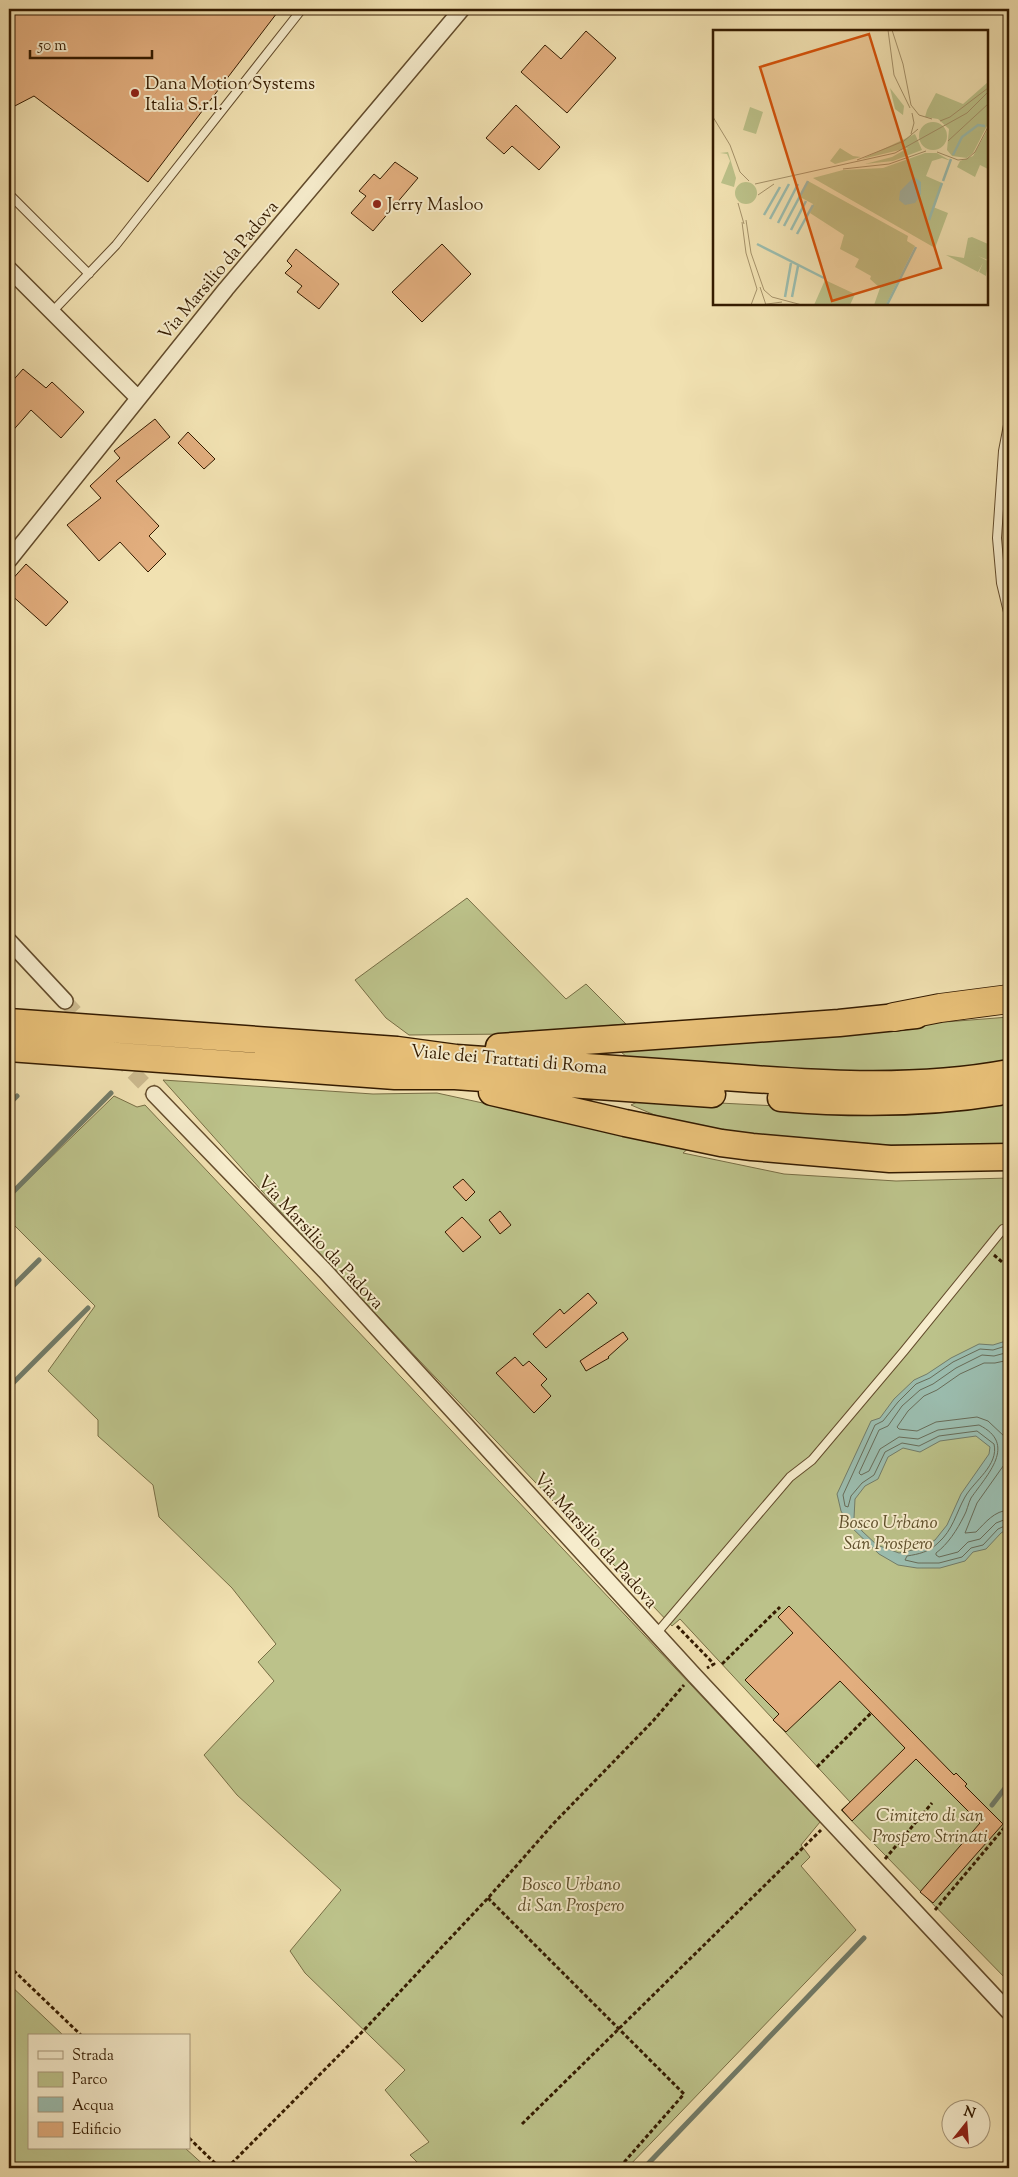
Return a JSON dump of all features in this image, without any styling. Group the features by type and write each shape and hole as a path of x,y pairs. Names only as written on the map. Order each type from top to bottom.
{"highway":[{"path":"894,1017 940,1008 1009,999"},
{"path":"397,1050 506,1047 1009,1009"},
{"name":"Viale dei Trattati di Roma","path":"9,1022 397,1050 456,1058 857,1084 930,1083 1009,1073"},
{"name":"Viale dei Trattati di Roma","path":"9,1048 395,1076 455,1076 840,1102 919,1102 1009,1091"},
{"path":"395,1076 511,1096 721,1143 890,1159 936,1160 1009,1157"}],"street":[{"name":"Via Marsilio da Padova","path":"9,560 226,290 462,9"},
{"path":"9,269 138,398"},
{"path":"9,942 64,1001"},
{"name":"Via Marsilio da Padova","path":"154,1094 325,1271 656,1634 1009,2012"}],"lane":[{"path":"52,312 116,245 302,9"},
{"path":"9,194 89,274"},
{"path":"1009,420 1009,427 1002,450 997,538 1001,583 1009,616"},
{"path":"1002,468 1009,477"},
{"path":"656,1634 790,1477 818,1453 1003,1229"}],"path":[{"path":"987,1249 1009,1268"},
{"path":"722,1664 780,1606"},
{"path":"227,2168 364,2030 488,1898 554,1823 694,1675 714,1664 669,1618"},
{"path":"817,1767 871,1713"},
{"path":"885,1859 932,1803"},
{"path":"522,2124 830,1821"},
{"path":"935,1910 1009,1822"},
{"path":"488,1898 684,2094 619,2168"},
{"path":"9,1966 80,2034"},
{"path":"190,2139 220,2168"}],"green space":[{"path":"467,898 566,999 586,984 626,1024 511,1034 409,1035 386,1018 355,980"},
{"path":"1009,1017 1009,1062 971,1068 847,1075 627,1057 621,1052 625,1047"},
{"path":"163,1080 373,1094 437,1093 689,1148 683,1153 784,1174 896,1181 1009,1178 1009,1982 841,1810 850,1802 680,1619 672,1626 278,1209"},
{"name":"Bosco Urbano di San Prospero","path":"114,1096 137,1107 145,1105 820,1822 801,1845 810,1857 801,1866 856,1930 627,2168 423,2168 410,2155 429,2142 385,2090 405,2070 305,1973 290,1951 341,1890 237,1795 204,1755 274,1681 258,1662 276,1644 232,1588 159,1517 153,1485 98,1436 98,1420 48,1371 95,1306 9,1220 9,1198"},
{"path":"1009,1098 1009,1144 888,1145 728,1132 685,1124 657,1116 631,1105 643,1099 854,1110"},
{"path":"9,1984 62,2034 28,2034 28,2150 187,2150 207,2168 9,2168"}],"water":[{"path":"1009,1340 1009,1528 1001,1533 986,1549 973,1552 965,1561 940,1568 917,1568 898,1565 879,1554 849,1525 841,1511 837,1494 871,1421 880,1418 894,1399 914,1380 951,1358 979,1344 993,1345","holes":["976,1436 990,1447 989,1454 961,1494 947,1525 935,1540 922,1548 899,1553 877,1545 862,1531 854,1518 855,1499 865,1486 878,1479 888,1457 903,1448 920,1452 940,1441"]}],"building":[{"name":"Dana Motion Systems Italia S.r.l.","path":"9,9 280,9 148,182 34,96 9,109"},
{"path":"586,31 616,58 567,113 521,72 545,45 561,59"},
{"path":"516,105 560,147 539,170 512,146 504,154 486,138"},
{"name":"Jerry Masloo","path":"395,162 418,178 373,231 351,213 366,196 359,191 374,174 380,179"},
{"path":"442,244 471,274 422,322 392,292"},
{"path":"296,249 339,284 319,309 297,292 302,286 285,273 292,266 287,261"},
{"path":"23,369 46,388 52,382 84,412 61,438 31,410 9,435 9,385"},
{"path":"155,419 170,437 116,481 159,526 149,536 166,554 148,572 120,542 99,561 67,525 101,498 90,486 120,458 114,451"},
{"path":"188,432 215,459 204,469 178,443"},
{"path":"26,564 68,602 46,626 9,593 9,583"},
{"path":"463,1179 475,1192 466,1201 453,1187"},
{"path":"500,1211 511,1225 500,1234 489,1220"},
{"path":"462,1217 481,1237 463,1252 445,1232"},
{"path":"588,1293 597,1303 546,1348 533,1334 560,1309 564,1314"},
{"path":"623,1332 628,1339 609,1358 586,1371 580,1361"},
{"path":"515,1357 523,1366 529,1361 547,1379 541,1385 551,1396 534,1413 496,1373"},
{"path":"789,1606 954,1775 956,1773 967,1784 965,1786 1003,1824 933,1903 920,1892 980,1823 916,1759 852,1821 842,1810 905,1748 840,1681 786,1732 773,1720 779,1714 745,1680 793,1633 778,1617"}],"waterway":[{"path":"9,1196 111,1093"},
{"path":"9,1104 17,1096"},
{"path":"9,1290 39,1260"},
{"path":"9,1387 88,1308"},
{"path":"992,1805 1009,1783"},
{"path":"644,2168 864,1938"}],"tunnel":[{"path":"65,1001 90,1028"},
{"path":"117,1056 154,1094"}],"place":[{"name":"Dana Motion Systems Italia S.r.l.","path":"135,93"},
{"name":"Jerry Masloo","path":"377,204"}],"park label":[{"name":"Bosco Urbano San Prospero","path":"888,1532"},
{"name":"Cimitero di san Prospero Strinati","path":"930,1825"}]}
